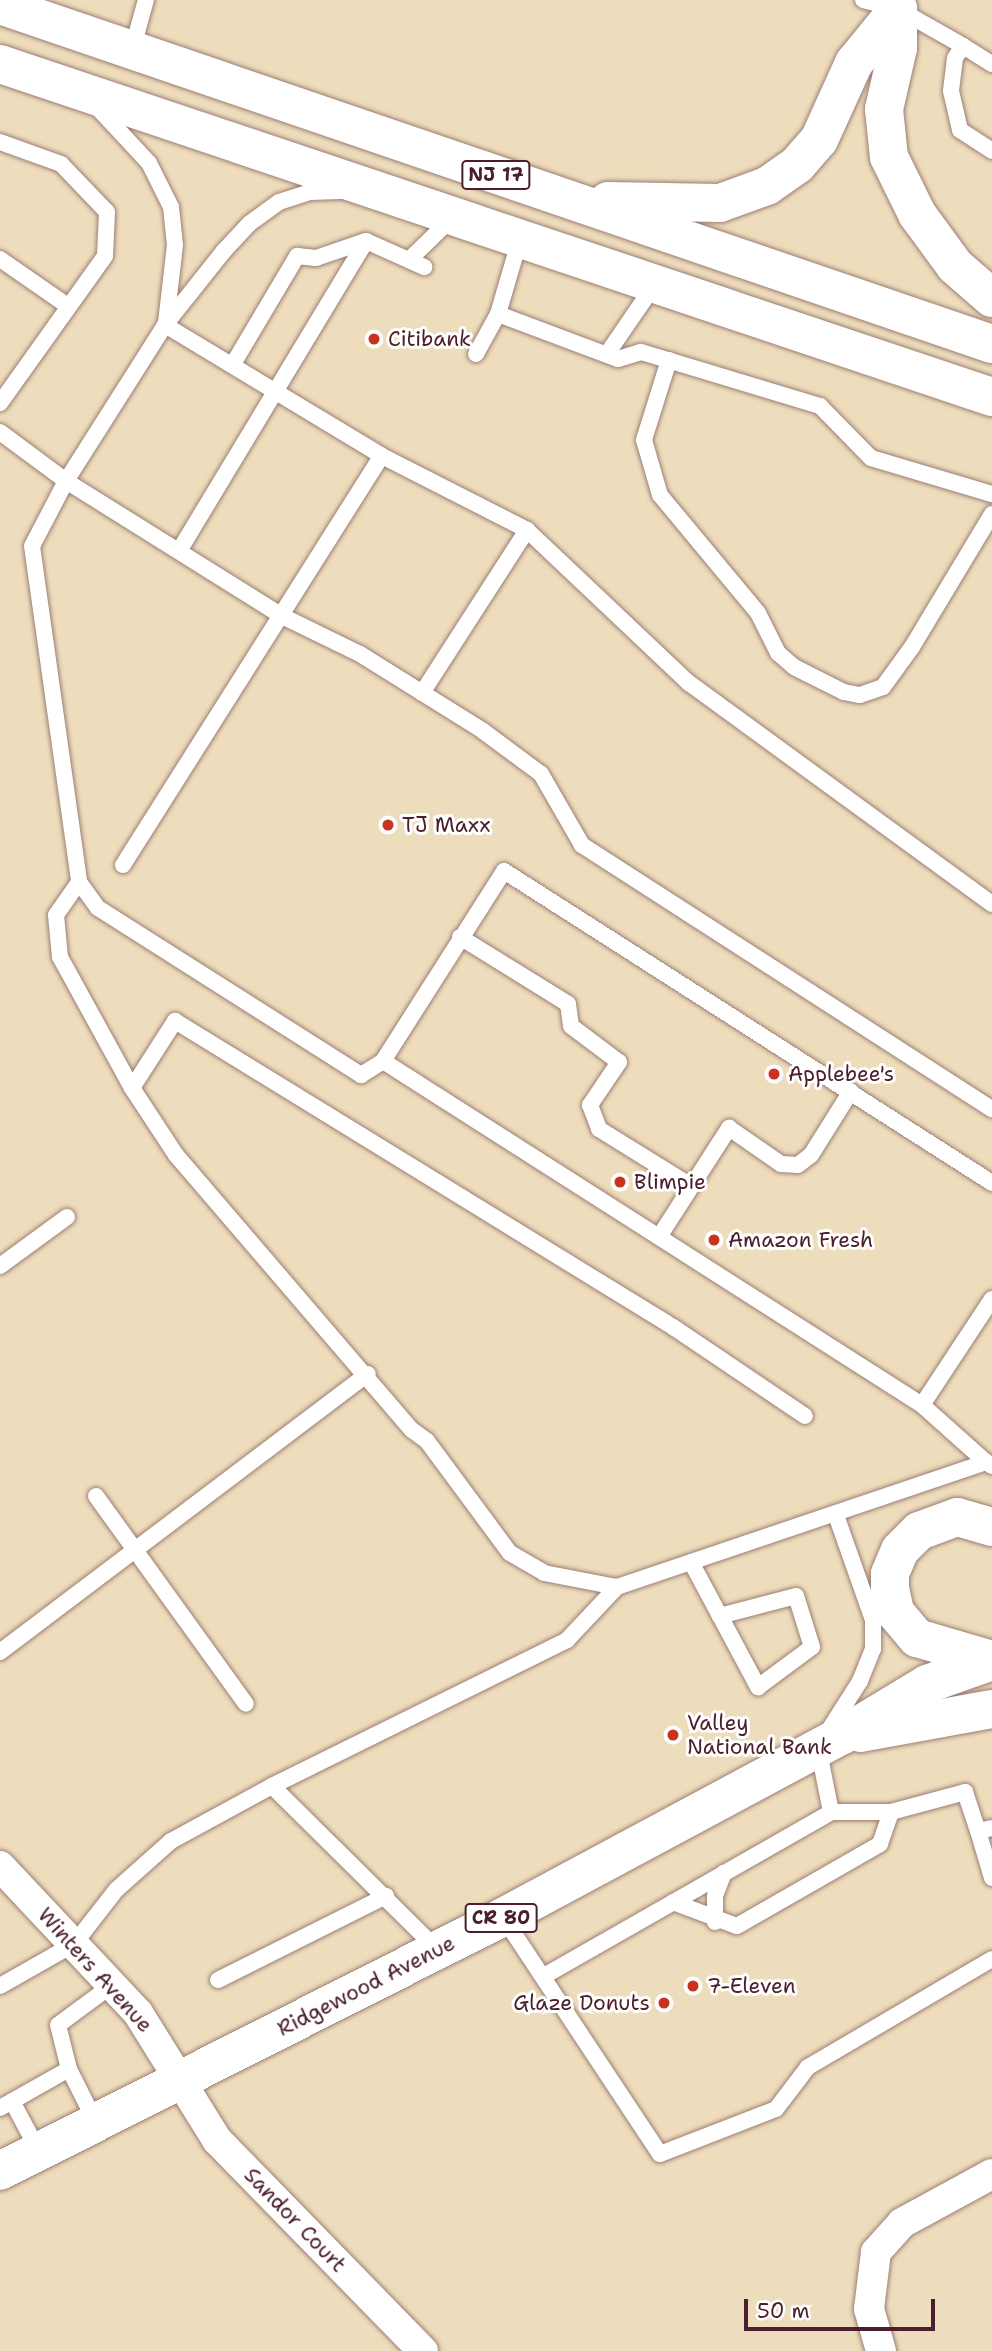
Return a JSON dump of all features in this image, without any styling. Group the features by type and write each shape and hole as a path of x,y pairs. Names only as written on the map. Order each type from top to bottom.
{"main road":[{"path":"570,200 720,203 767,186 797,165 819,140 854,63 887,3"},
{"path":"887,3 898,48 884,109 889,157 917,214 955,266 992,298"},
{"name":"NJ 17","path":"0,5 992,344"},
{"name":"NJ 17","path":"0,64 370,190 456,214 521,236 988,402"},
{"path":"992,1527 957,1517 919,1531 900,1550 890,1574 890,1588 895,1612 916,1637 992,1660"},
{"name":"Ridgewood Avenue","path":"0,2171 503,1917 829,1742 927,1684 992,1660"},
{"name":"Ridgewood Avenue","path":"829,1742 992,1709"}],"street":[{"name":"Winters Avenue","path":"0,1866 112,1985 155,2035 179,2080"},
{"name":"Sandor Court","path":"179,2080 218,2140 423,2351"},
{"path":"881,2351 869,2309 876,2252 902,2223 992,2174"}],"lane":[{"path":"132,50 146,0"},
{"path":"887,3 992,64"},
{"path":"963,46 955,58 951,91 960,130 992,150"},
{"path":"83,92 149,163 170,206 173,281 165,325"},
{"path":"0,142 61,164 107,212 105,256 0,403"},
{"path":"370,190 310,192 279,202 232,243 165,325 66,481 33,546 79,882 99,908 361,1075 383,1061 504,871 992,1183"},
{"path":"409,260 456,214"},
{"path":"476,354 498,314 521,236"},
{"path":"233,364 297,256 316,258 366,240 425,267"},
{"path":"178,551 366,240"},
{"path":"0,259 68,306"},
{"path":"607,354 656,283"},
{"path":"498,314 618,359 641,352 820,406 870,457 992,494"},
{"path":"165,325 382,456 527,530 689,683 992,904"},
{"path":"669,360 644,440 660,495 758,613 778,653 794,667 844,692 860,695 883,687 912,647 992,514"},
{"path":"0,432 66,481 282,616 360,654 422,692 541,774 582,845 992,1110"},
{"path":"123,865 382,456"},
{"path":"422,692 527,530"},
{"path":"79,882 56,915 60,957 132,1088 176,1155 368,1374 412,1430 427,1441 510,1553 544,1573 617,1587"},
{"path":"460,937 568,1004 570,1026 619,1062 590,1105 598,1129 691,1186"},
{"path":"132,1088 175,1021 673,1327 805,1416"},
{"path":"383,1061 922,1405 989,1464"},
{"path":"659,1237 729,1128 781,1164 798,1166 811,1155 851,1091"},
{"path":"0,1266 67,1217"},
{"path":"922,1405 992,1299"},
{"path":"0,1652 368,1374"},
{"path":"0,1986 74,1944 116,1891 171,1841 272,1786 567,1640 617,1587 989,1464"},
{"path":"96,1496 246,1704"},
{"path":"831,1812 829,1742 873,1649 873,1620 836,1515"},
{"path":"691,1562 758,1687 812,1647 796,1596 720,1616"},
{"path":"272,1786 386,1895 439,1950"},
{"path":"544,1976 831,1812 891,1812 965,1792 985,1829 992,1878"},
{"path":"673,1902 715,1922 737,1926 880,1844 891,1812"},
{"path":"715,1922 715,1896 724,1873"},
{"path":"218,1980 386,1895"},
{"path":"503,1917 660,2154 776,2109 808,2067 992,1959"},
{"path":"96,2123 69,2069 58,2025 112,1985"},
{"path":"39,2152 6,2105 69,2069"}],"place":[{"name":"Citibank","path":"374,339"},
{"name":"TJ Maxx","path":"388,825"},
{"name":"Applebee's","path":"774,1074"},
{"name":"Blimpie","path":"620,1182"},
{"name":"Amazon Fresh","path":"714,1240"},
{"name":"Valley National Bank","path":"673,1735"},
{"name":"7-Eleven","path":"693,1986"},
{"name":"Glaze Donuts","path":"664,2003"}]}
